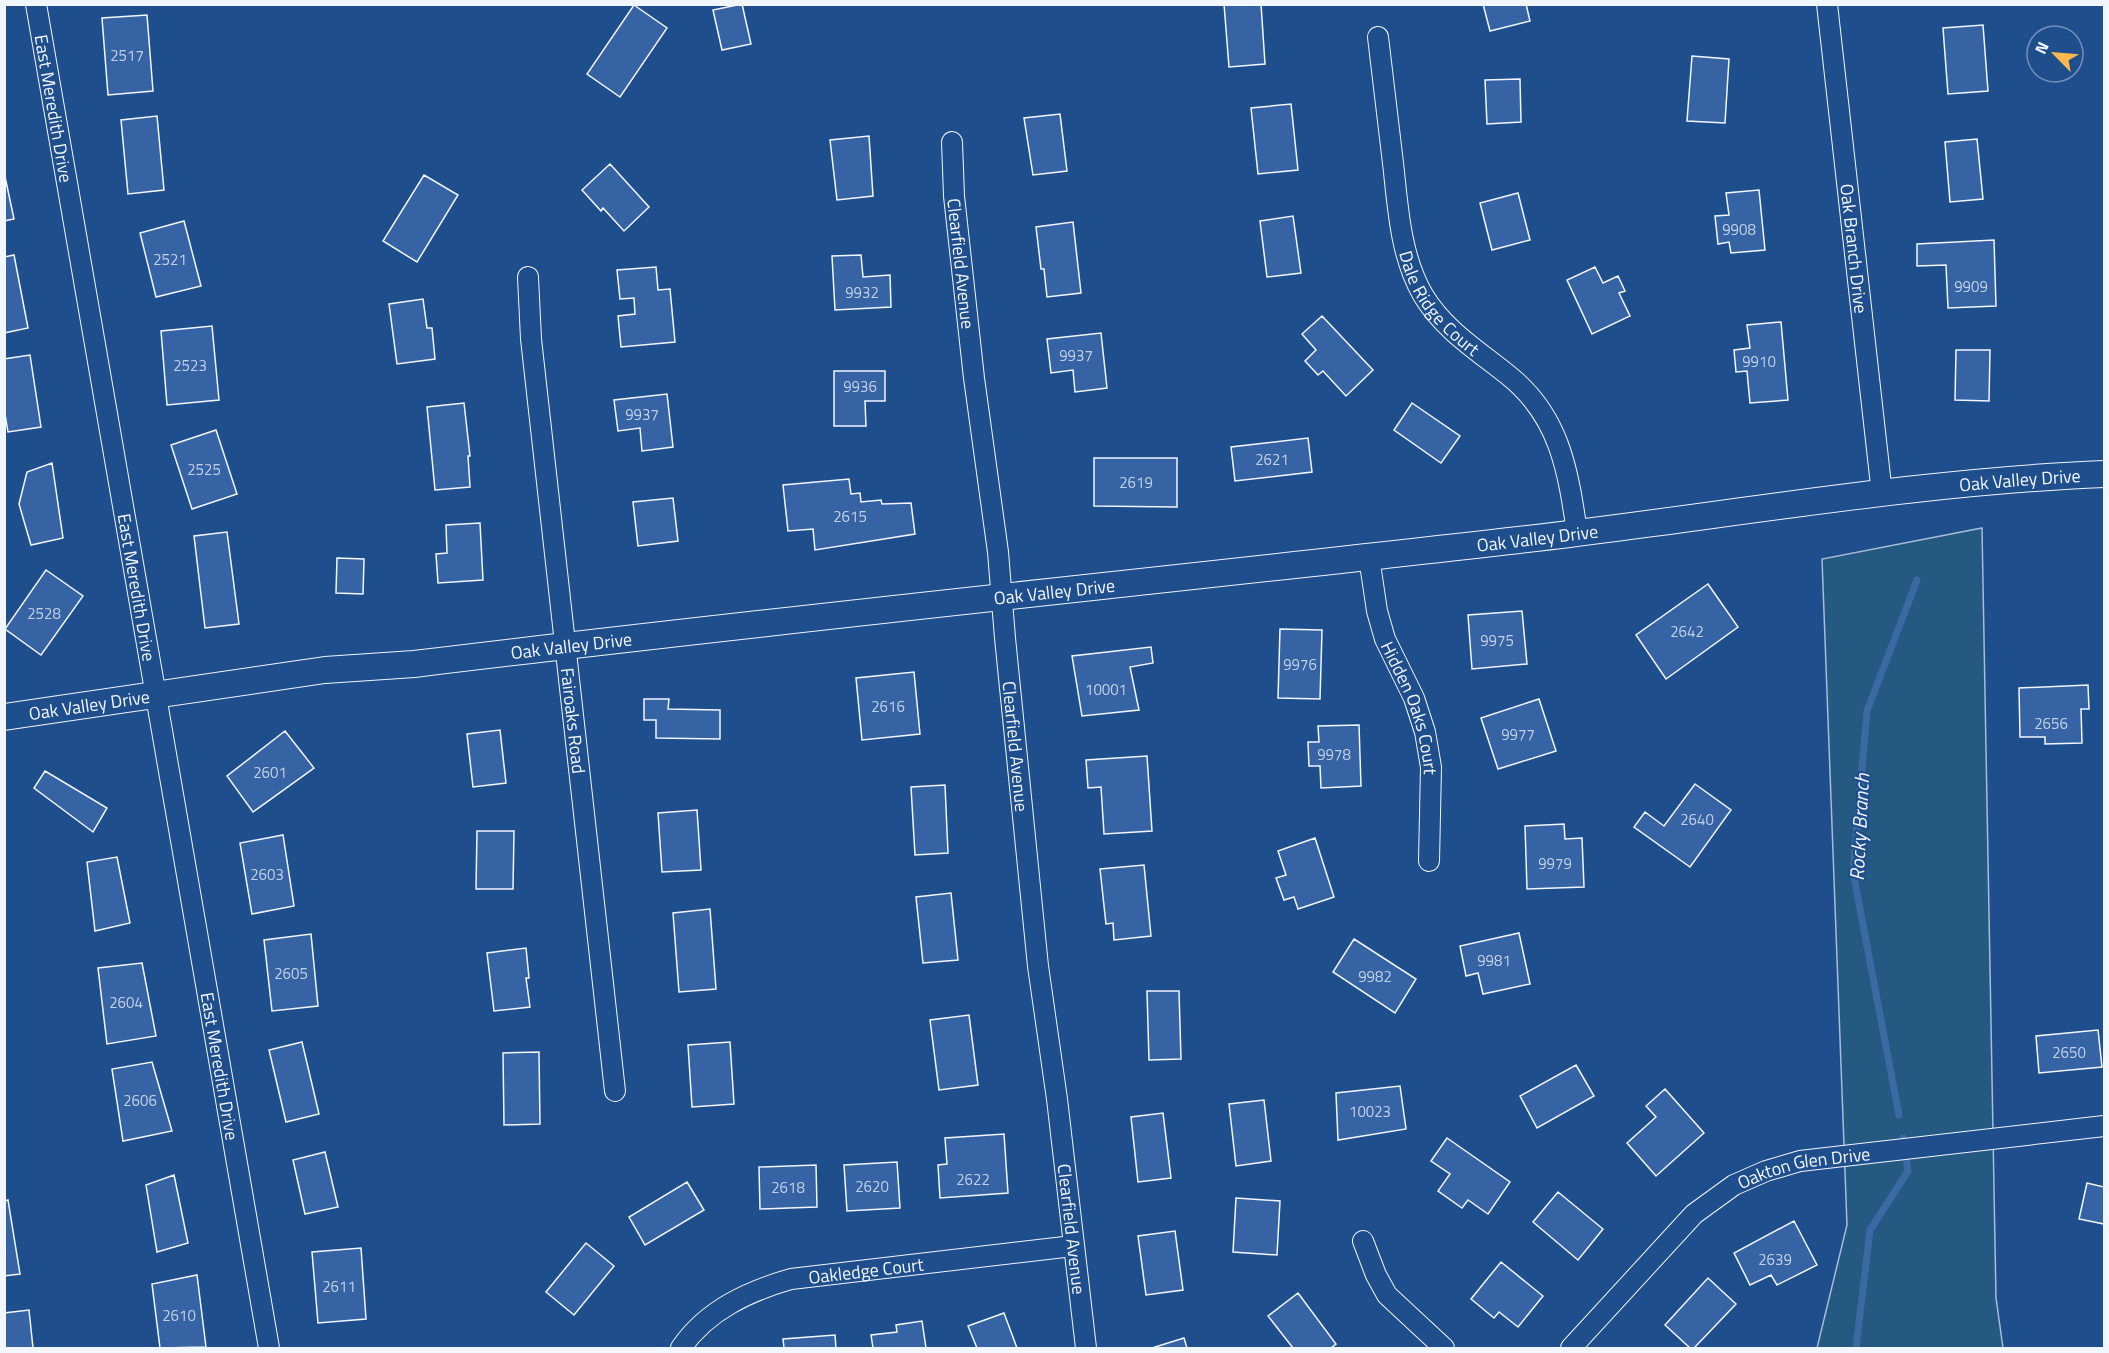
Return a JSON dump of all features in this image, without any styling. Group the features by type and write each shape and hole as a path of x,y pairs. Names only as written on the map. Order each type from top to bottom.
{"street":[{"name":"East Meredith Drive","path":"36,4 268,1348"},
{"name":"Oak Branch Drive","path":"1827,4 1882,494"},
{"name":"Dale Ridge Court","path":"1378,37 1401,232 1410,266 1423,294 1440,319 1460,339 1511,376 1534,401 1552,427 1563,454 1577,532"},
{"name":"Clearfield Avenue","path":"952,142 954,196 974,378 998,552 1038,966 1057,1099 1086,1348"},
{"name":"Fairoaks Road","path":"528,277 531,339 615,1091"},
{"name":"Oak Valley Drive","path":"4,717 325,670 414,664 1001,596 1216,575 2008,480 2104,474"},
{"name":"Hidden Oaks Court","path":"1369,557 1377,612 1385,639 1414,698 1425,732 1431,767 1429,861"},
{"name":"Oakton Glen Drive","path":"1571,1348 1694,1214 1734,1185 1766,1171 1800,1161 2104,1126"},
{"path":"1363,1241 1386,1294 1444,1348"},
{"name":"Oakledge Court","path":"681,1348 706,1321 732,1301 760,1288 791,1279 1073,1246"}],"shaded area":[{"path":"1982,528 1996,1298 2003,1348 1817,1348 1847,1225 1822,559"}],"building":[{"path":"742,4 751,44 722,50 713,10"},
{"path":"1224,4 1261,4 1265,64 1229,67"},
{"path":"1483,4 1526,4 1530,21 1490,31"},
{"path":"634,5 667,28 620,97 587,74"},
{"path":"147,15 153,91 108,95 102,18"},
{"path":"1983,25 1988,91 1948,94 1943,28"},
{"path":"1692,56 1729,59 1725,123 1687,121"},
{"path":"1520,79 1521,122 1487,124 1485,80"},
{"path":"1291,104 1298,170 1258,174 1251,108"},
{"path":"1060,114 1067,171 1033,175 1024,118"},
{"path":"157,116 164,190 128,194 121,120"},
{"path":"869,136 873,196 837,200 830,140"},
{"path":"1977,139 1983,199 1950,202 1945,142"},
{"path":"610,164 649,207 624,231 582,190"},
{"path":"4,172 14,219 4,221"},
{"path":"424,175 458,195 417,262 383,241"},
{"path":"1759,190 1765,250 1731,253 1729,242 1718,244 1715,216 1729,215 1726,193"},
{"path":"1518,193 1530,240 1492,250 1480,203"},
{"path":"1293,216 1301,273 1267,277 1260,221"},
{"path":"184,221 201,286 156,297 140,233"},
{"path":"1073,222 1081,293 1047,297 1036,227"},
{"path":"1994,240 1996,306 1948,308 1946,265 1917,266 1917,244"},
{"path":"14,255 28,328 4,333 4,257"},
{"path":"861,255 863,277 890,275 891,307 835,310 832,256"},
{"path":"656,267 658,290 670,289 675,342 621,347 618,316 635,314 634,298 620,299 617,270"},
{"path":"1595,267 1603,283 1618,276 1625,291 1619,293 1630,316 1592,334 1567,280"},
{"path":"423,299 427,328 432,328 435,359 397,364 389,304"},
{"path":"1322,316 1373,370 1346,396 1323,371 1318,375 1305,361 1316,350 1302,334"},
{"path":"1781,322 1788,400 1750,403 1747,371 1736,372 1734,350 1750,348 1747,325"},
{"path":"212,326 219,400 167,405 161,331"},
{"path":"1101,333 1107,388 1075,392 1073,370 1051,373 1047,339"},
{"path":"1956,350 1990,350 1989,401 1955,400"},
{"path":"30,355 41,427 8,432 4,408 4,359"},
{"path":"834,371 885,371 885,401 865,401 866,426 834,426"},
{"path":"667,394 673,447 642,451 640,428 618,431 614,400"},
{"path":"464,403 470,456 468,456 470,487 435,490 427,407"},
{"path":"1412,403 1460,436 1441,463 1394,430"},
{"path":"216,430 237,494 192,509 171,445"},
{"path":"1308,438 1312,472 1235,481 1231,447"},
{"path":"1094,458 1177,458 1177,507 1094,506"},
{"path":"52,463 63,538 31,545 19,504 27,472"},
{"path":"849,479 851,494 860,493 861,502 881,500 882,504 911,503 915,534 815,550 813,529 788,531 783,485"},
{"path":"673,498 678,541 638,546 633,502"},
{"path":"480,523 483,580 438,583 436,554 447,553 446,525"},
{"path":"227,532 239,624 205,628 194,536"},
{"path":"337,558 364,559 363,594 336,593"},
{"path":"46,570 83,596 41,655 5,629"},
{"path":"1708,584 1738,627 1666,679 1636,635"},
{"path":"1522,611 1527,664 1472,669 1468,615"},
{"path":"1280,629 1322,630 1320,699 1278,698"},
{"path":"1151,647 1153,663 1130,667 1139,710 1082,716 1072,656"},
{"path":"914,672 920,734 862,740 856,678"},
{"path":"2088,685 2089,709 2081,709 2082,743 2045,744 2045,737 2020,737 2019,688"},
{"path":"644,699 669,699 668,709 720,710 720,739 656,738 656,720 644,720"},
{"path":"1539,699 1556,751 1498,769 1481,718"},
{"path":"1359,725 1361,786 1321,788 1320,766 1309,766 1308,742 1319,742 1318,726"},
{"path":"500,730 506,783 473,787 467,734"},
{"path":"285,731 314,768 253,812 227,776"},
{"path":"1147,756 1152,831 1104,834 1101,787 1088,788 1086,760"},
{"path":"45,771 107,808 93,832 34,788"},
{"path":"1695,784 1731,810 1690,867 1634,827 1645,812 1664,826"},
{"path":"945,785 948,853 915,855 911,787"},
{"path":"697,810 701,870 662,872 658,813"},
{"path":"1564,824 1565,839 1582,838 1584,887 1527,889 1525,826"},
{"path":"477,831 514,831 513,889 476,889"},
{"path":"283,835 294,906 252,914 240,843"},
{"path":"1315,838 1334,897 1298,909 1294,897 1284,900 1276,878 1286,875 1278,851"},
{"path":"117,857 130,923 95,931 87,862"},
{"path":"1144,865 1151,936 1114,940 1113,923 1106,924 1100,869"},
{"path":"951,893 958,960 923,963 916,897"},
{"path":"710,909 716,989 679,992 673,913"},
{"path":"1519,933 1530,984 1483,994 1478,973 1466,976 1460,946"},
{"path":"311,934 318,1006 272,1011 264,940"},
{"path":"1354,939 1416,979 1395,1013 1333,972"},
{"path":"526,948 529,978 526,978 530,1007 494,1011 487,953"},
{"path":"142,963 156,1036 107,1044 98,968"},
{"path":"1147,991 1179,991 1181,1059 1149,1060"},
{"path":"969,1015 978,1085 939,1090 930,1020"},
{"path":"2098,1030 2102,1067 2039,1073 2036,1036"},
{"path":"302,1042 319,1114 286,1122 269,1050"},
{"path":"730,1042 734,1104 692,1107 688,1045"},
{"path":"539,1052 540,1124 504,1125 503,1053"},
{"path":"152,1062 172,1131 123,1141 112,1069"},
{"path":"1576,1065 1594,1096 1537,1128 1520,1096"},
{"path":"1400,1086 1406,1129 1338,1140 1336,1093"},
{"path":"1665,1089 1704,1133 1656,1176 1627,1143 1656,1117 1646,1106"},
{"path":"1264,1100 1271,1161 1236,1166 1229,1104"},
{"path":"1163,1113 1171,1178 1138,1182 1131,1117"},
{"path":"1004,1134 1008,1193 940,1198 938,1165 947,1164 945,1138"},
{"path":"1447,1138 1510,1182 1488,1214 1468,1200 1462,1208 1438,1191 1450,1174 1431,1161"},
{"path":"325,1152 338,1207 305,1214 293,1160"},
{"path":"897,1162 900,1208 847,1211 844,1165"},
{"path":"816,1165 817,1207 760,1209 759,1167"},
{"path":"174,1175 188,1243 157,1252 146,1185"},
{"path":"687,1182 704,1210 645,1245 629,1217"},
{"path":"2087,1183 2104,1187 2104,1224 2079,1219"},
{"path":"1558,1192 1603,1229 1578,1260 1533,1222"},
{"path":"1236,1198 1280,1201 1277,1255 1233,1252"},
{"path":"8,1200 20,1274 4,1276 4,1201"},
{"path":"1794,1221 1817,1265 1777,1285 1771,1275 1750,1285 1734,1253"},
{"path":"1175,1231 1183,1290 1146,1295 1138,1236"},
{"path":"586,1243 614,1266 574,1315 546,1292"},
{"path":"361,1248 366,1319 318,1323 312,1252"},
{"path":"1501,1262 1543,1296 1518,1327 1499,1312 1494,1318 1471,1299"},
{"path":"197,1275 206,1347 160,1348 152,1284"},
{"path":"1708,1278 1736,1304 1694,1348 1690,1348 1665,1325"},
{"path":"1298,1293 1336,1344 1331,1348 1293,1348 1268,1316"},
{"path":"29,1310 33,1348 4,1348 4,1313"},
{"path":"1004,1313 1017,1348 977,1348 968,1326"},
{"path":"922,1321 926,1348 873,1348 871,1335 897,1332 896,1325"},
{"path":"835,1335 836,1348 784,1348 783,1339"},
{"path":"1184,1338 1187,1348 1152,1348"}],"waterway":[{"name":"Rocky Branch","path":"1899,1115 1853,872 1867,711 1917,580"},
{"name":"Rocky Branch","path":"1856,1348 1870,1230 1908,1171 1903,1138"}]}
